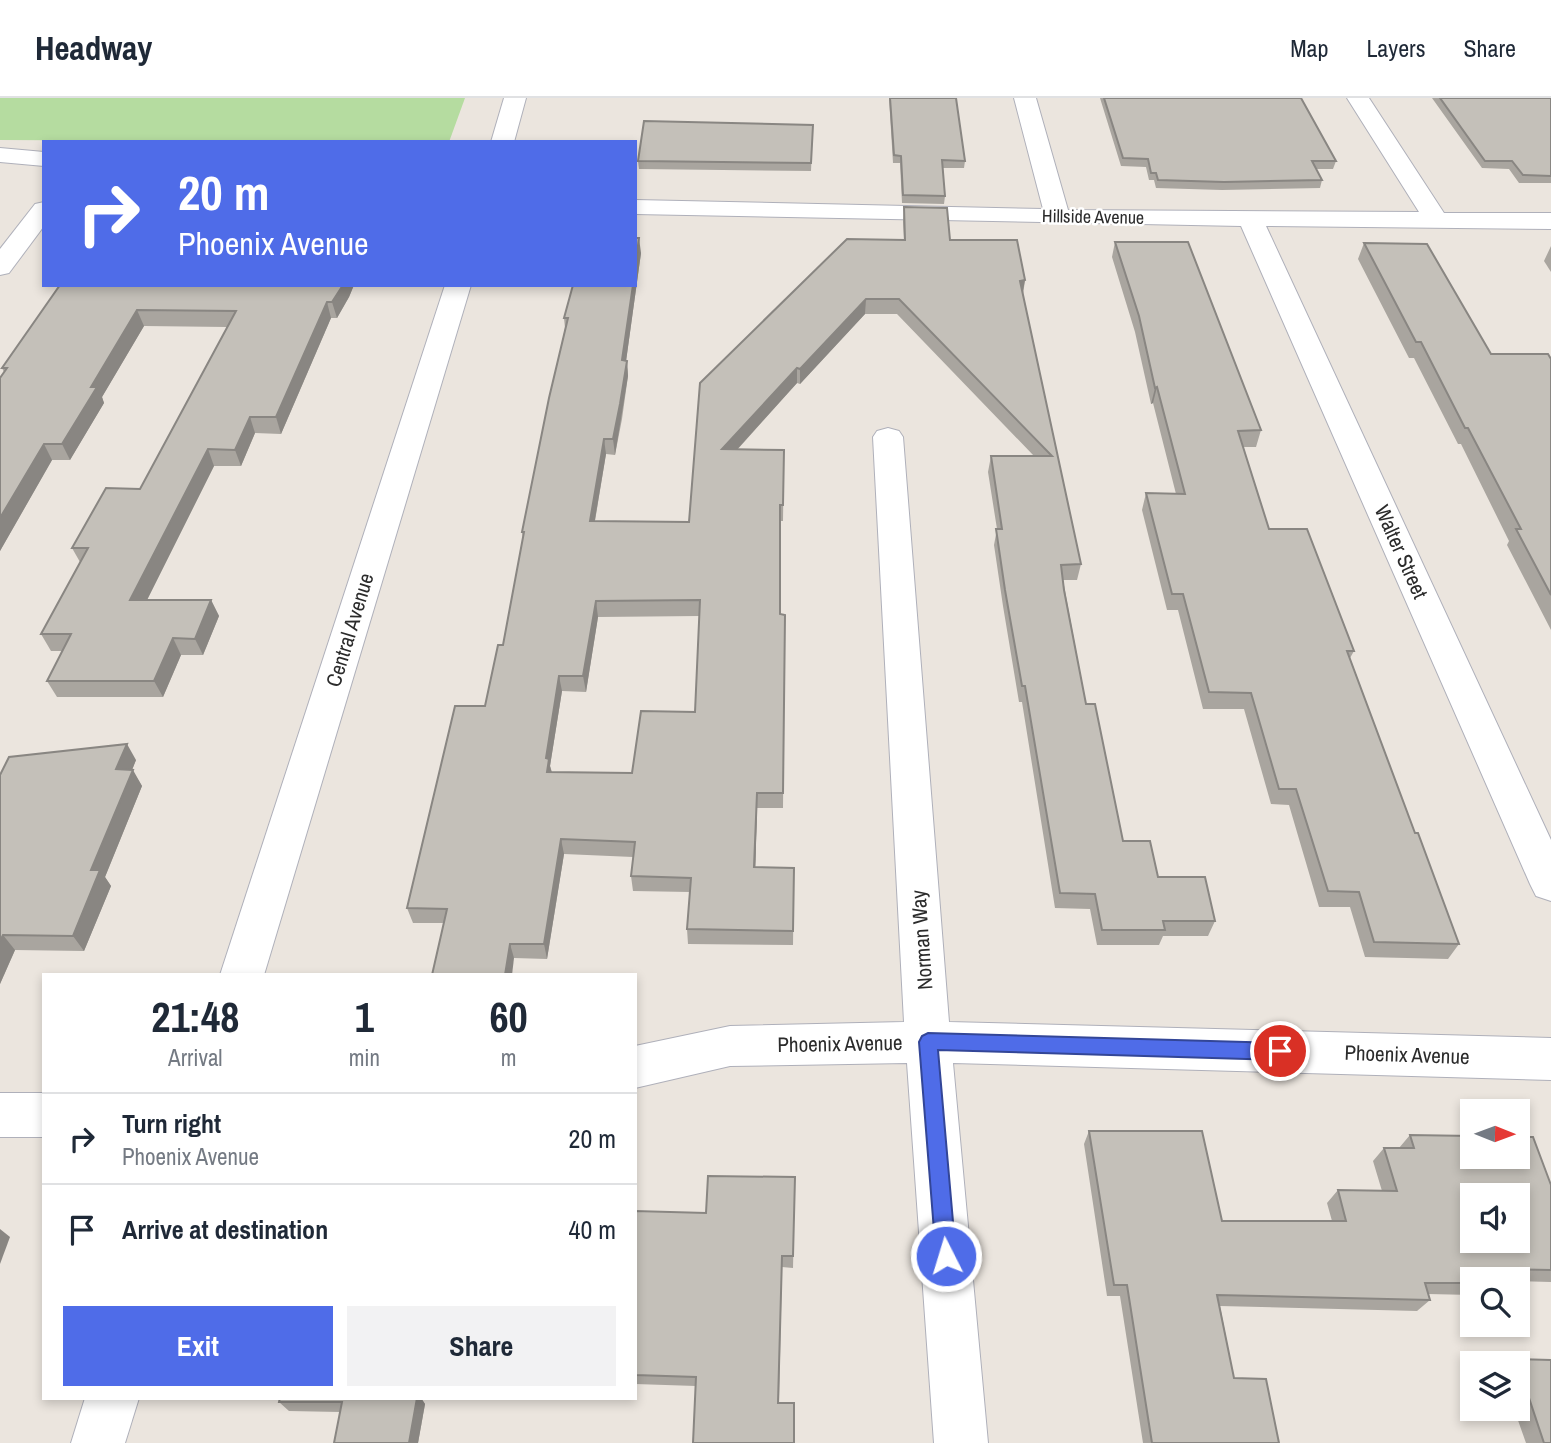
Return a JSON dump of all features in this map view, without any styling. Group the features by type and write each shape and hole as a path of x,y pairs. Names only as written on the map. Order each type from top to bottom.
{"street":[{"path":"503,140 515,98"},
{"path":"1025,98 1058,217"},
{"path":"1358,98 1436,220"},
{"path":"0,155 42,159"},
{"name":"Hillside Avenue","path":"637,207 1058,217 1551,221"},
{"path":"0,267 42,212"},
{"name":"Walter Street","path":"1250,219 1551,884"},
{"name":"Central Avenue","path":"244,973 456,287"},
{"name":"Norman Way","path":"888,438 928,1042 961,1443"},
{"name":"Phoenix Avenue","path":"637,1067 730,1046 928,1042 1551,1059"},
{"path":"0,1115 42,1115"},
{"path":"98,1443 111,1400"}],"green space":[{"path":"0,98 465,98 450,140 0,140"}],"building":[{"path":"890,98 956,98 965,161 942,160 945,196 903,195 901,156 894,155"},
{"path":"1104,98 1301,98 1336,161 1312,161 1322,180 1158,180 1156,173 1151,173 1148,159 1123,158"},
{"path":"1440,98 1551,98 1551,176 1523,175 1512,161 1485,161"},
{"path":"644,121 813,125 811,163 638,161"},
{"path":"904,207 947,208 950,240 1017,240 1025,280 1020,281 1081,564 1061,565 1064,590 1086,704 1095,704 1123,841 1150,841 1158,877 1205,877 1215,921 1163,921 1165,930 1102,930 1095,894 1060,893 1025,686 1022,686 1005,590 996,529 1002,529 991,456 1052,456 899,299 866,299 722,449 784,450 783,505 780,505 780,614 785,615 783,793 757,793 754,867 794,868 793,931 687,929 691,878 631,876 635,842 561,839 544,944 510,944 505,973 432,973 447,909 407,908 455,706 485,706 498,645 503,645 522,532 572,287 633,287 622,360 627,361 620,404 613,439 604,439 590,521 689,522 700,383 847,239 905,240","holes":["700,600 695,712 641,711 632,773 547,772 549,759 546,758 559,676 583,676 596,601"]},
{"path":"1115,242 1188,242 1261,430 1238,431 1269,529 1307,529 1354,651 1347,651 1459,944 1374,942 1359,892 1328,891 1296,789 1279,789 1251,693 1209,692 1183,594 1172,594 1146,493 1185,494 1157,387 1155,388 1139,316"},
{"path":"1364,243 1427,244 1491,354 1548,354 1551,359 1551,595 1516,529 1521,529 1468,428 1465,428 1421,342 1416,342"},
{"path":"59,287 342,287 332,302 327,302 276,417 250,417 235,450 208,449 130,600 211,600 195,639 173,638 154,681 47,681 71,634 41,634 88,548 72,548 106,488 140,489 236,311 137,310 91,387 97,387 62,444 44,444 0,518 0,378 7,368 2,368"},
{"path":"127,744 116,769 133,770 91,870 100,870 73,936 3,935 0,941 0,775 9,757"},
{"path":"1089,1131 1202,1131 1222,1221 1346,1221 1338,1190 1397,1191 1384,1148 1414,1148 1410,1135 1460,1136 1460,1169 1530,1169 1530,1137 1533,1137 1551,1185 1551,1270 1530,1270 1530,1267 1460,1267 1460,1283 1425,1283 1430,1300 1217,1295 1234,1378 1266,1379 1279,1443 1152,1443 1127,1285 1114,1285"},
{"path":"708,1176 795,1177 793,1256 782,1256 778,1403 794,1403 794,1443 693,1443 696,1377 637,1375 637,1211 706,1213"},
{"path":"1530,1359 1551,1360 1551,1443 1544,1443 1530,1401"},
{"path":"417,1400 409,1443 334,1443 342,1402 279,1402"}],"route":[{"path":"946,1256 928,1042 1280,1051"}]}
